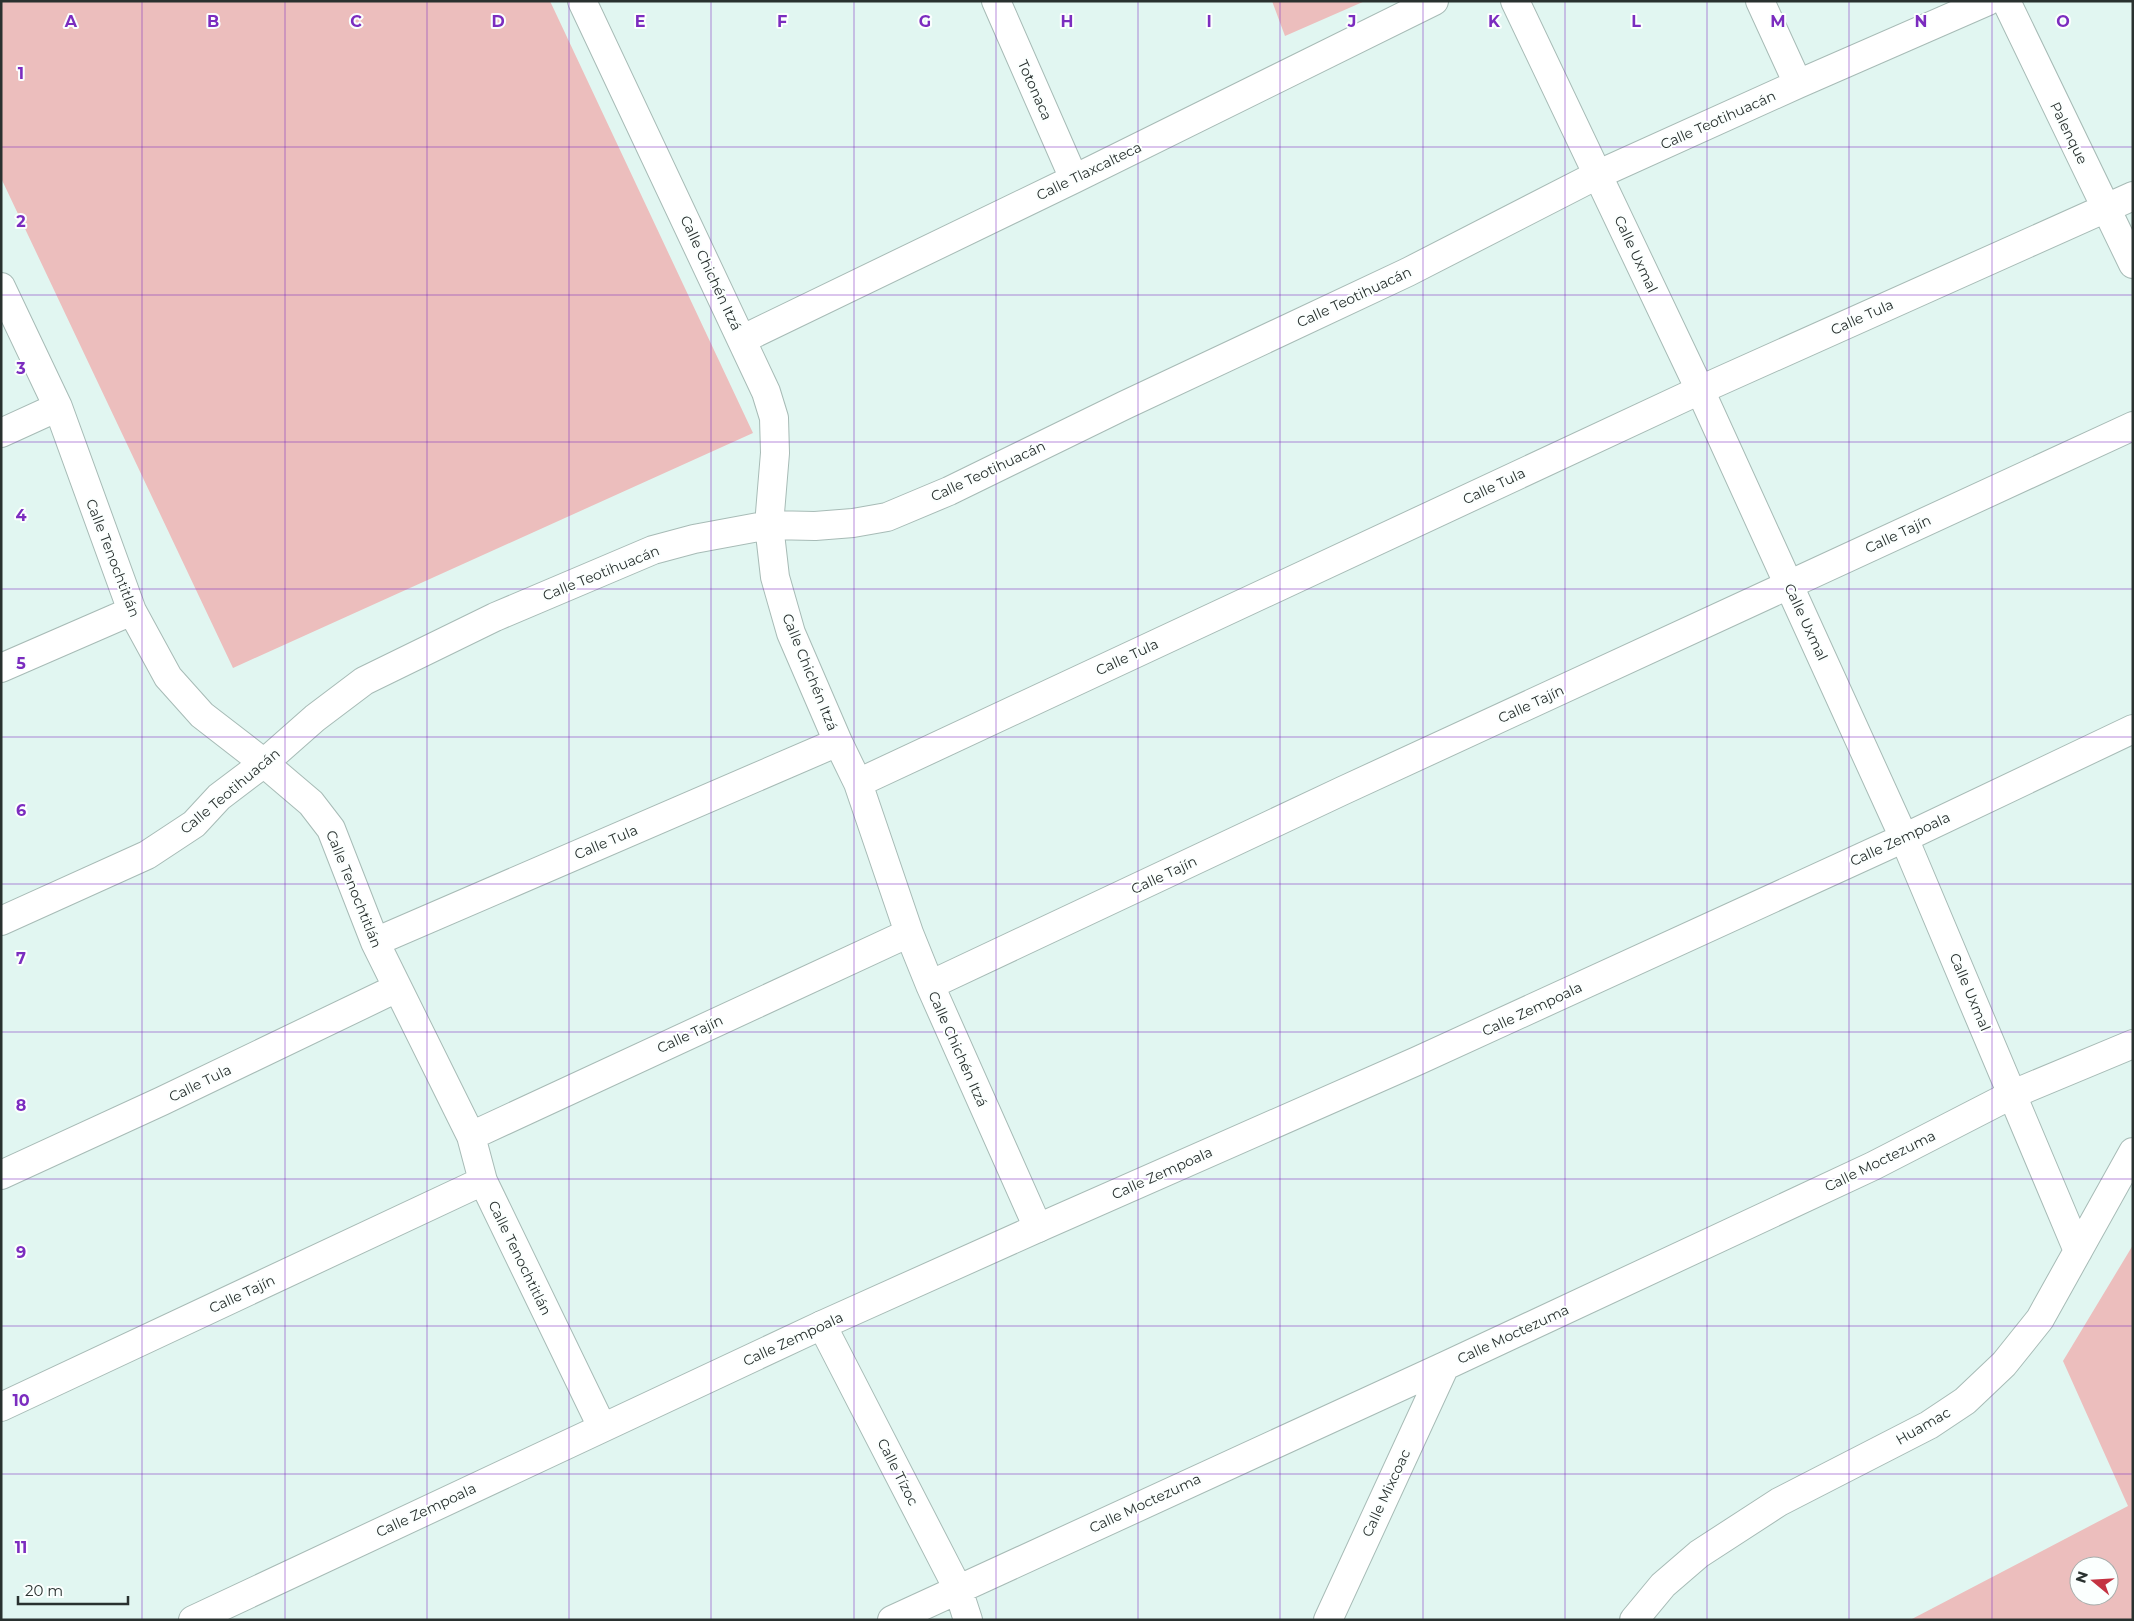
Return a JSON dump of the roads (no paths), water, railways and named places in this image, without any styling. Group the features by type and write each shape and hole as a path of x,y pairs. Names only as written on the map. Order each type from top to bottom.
{"street":[{"name":"Calle Chichén Itzá","path":"582,1 766,392 774,418 775,453 769,525 775,577 791,633 838,742 858,783 909,933 930,985 1038,1228"},
{"name":"Totonaca","path":"996,1 1074,179"},
{"name":"Calle Tlaxcalteca","path":"743,340 1434,1"},
{"name":"Calle Uxmal","path":"1515,1 1700,390 1904,838 2078,1251"},
{"path":"1760,1 1798,84"},
{"name":"Calle Teotihuacán","path":"1,921 147,855 194,824 219,797 264,763 314,718 364,681 495,617 653,550 694,539 769,525 816,526 853,523 887,517 949,491 1408,272 1598,174 1988,1"},
{"name":"Palenque","path":"2006,1 2133,264"},
{"name":"Calle Tula","path":"858,783 1700,390 2133,196"},
{"name":"Calle Tenochtitlán","path":"1,287 58,407 132,611 168,677 202,715 264,763 311,803 331,829 375,942 471,1136 483,1181 602,1427"},
{"path":"1,432 58,407"},
{"name":"Calle Tajín","path":"930,985 2133,426"},
{"path":"1,668 132,611"},
{"name":"Calle Zempoala","path":"193,1620 822,1325 1417,1061 1904,838 2133,729"},
{"name":"Calle Tula","path":"375,942 838,742"},
{"name":"Calle Tajín","path":"471,1136 909,933"},
{"name":"Calle Tula","path":"1,1175 162,1101 397,988"},
{"name":"Calle Moctezuma","path":"892,1620 1864,1170 2013,1094 2133,1044"},
{"name":"Huamac","path":"1634,1620 1662,1585 1699,1554 1779,1502 1929,1425 1965,1401 2004,1364 2040,1319 2133,1152"},
{"name":"Calle Tajín","path":"1,1406 483,1181"},
{"name":"Calle Tízoc","path":"822,1325 958,1589 968,1620"},
{"name":"Calle Mixcoac","path":"1328,1620 1444,1366"}]}
